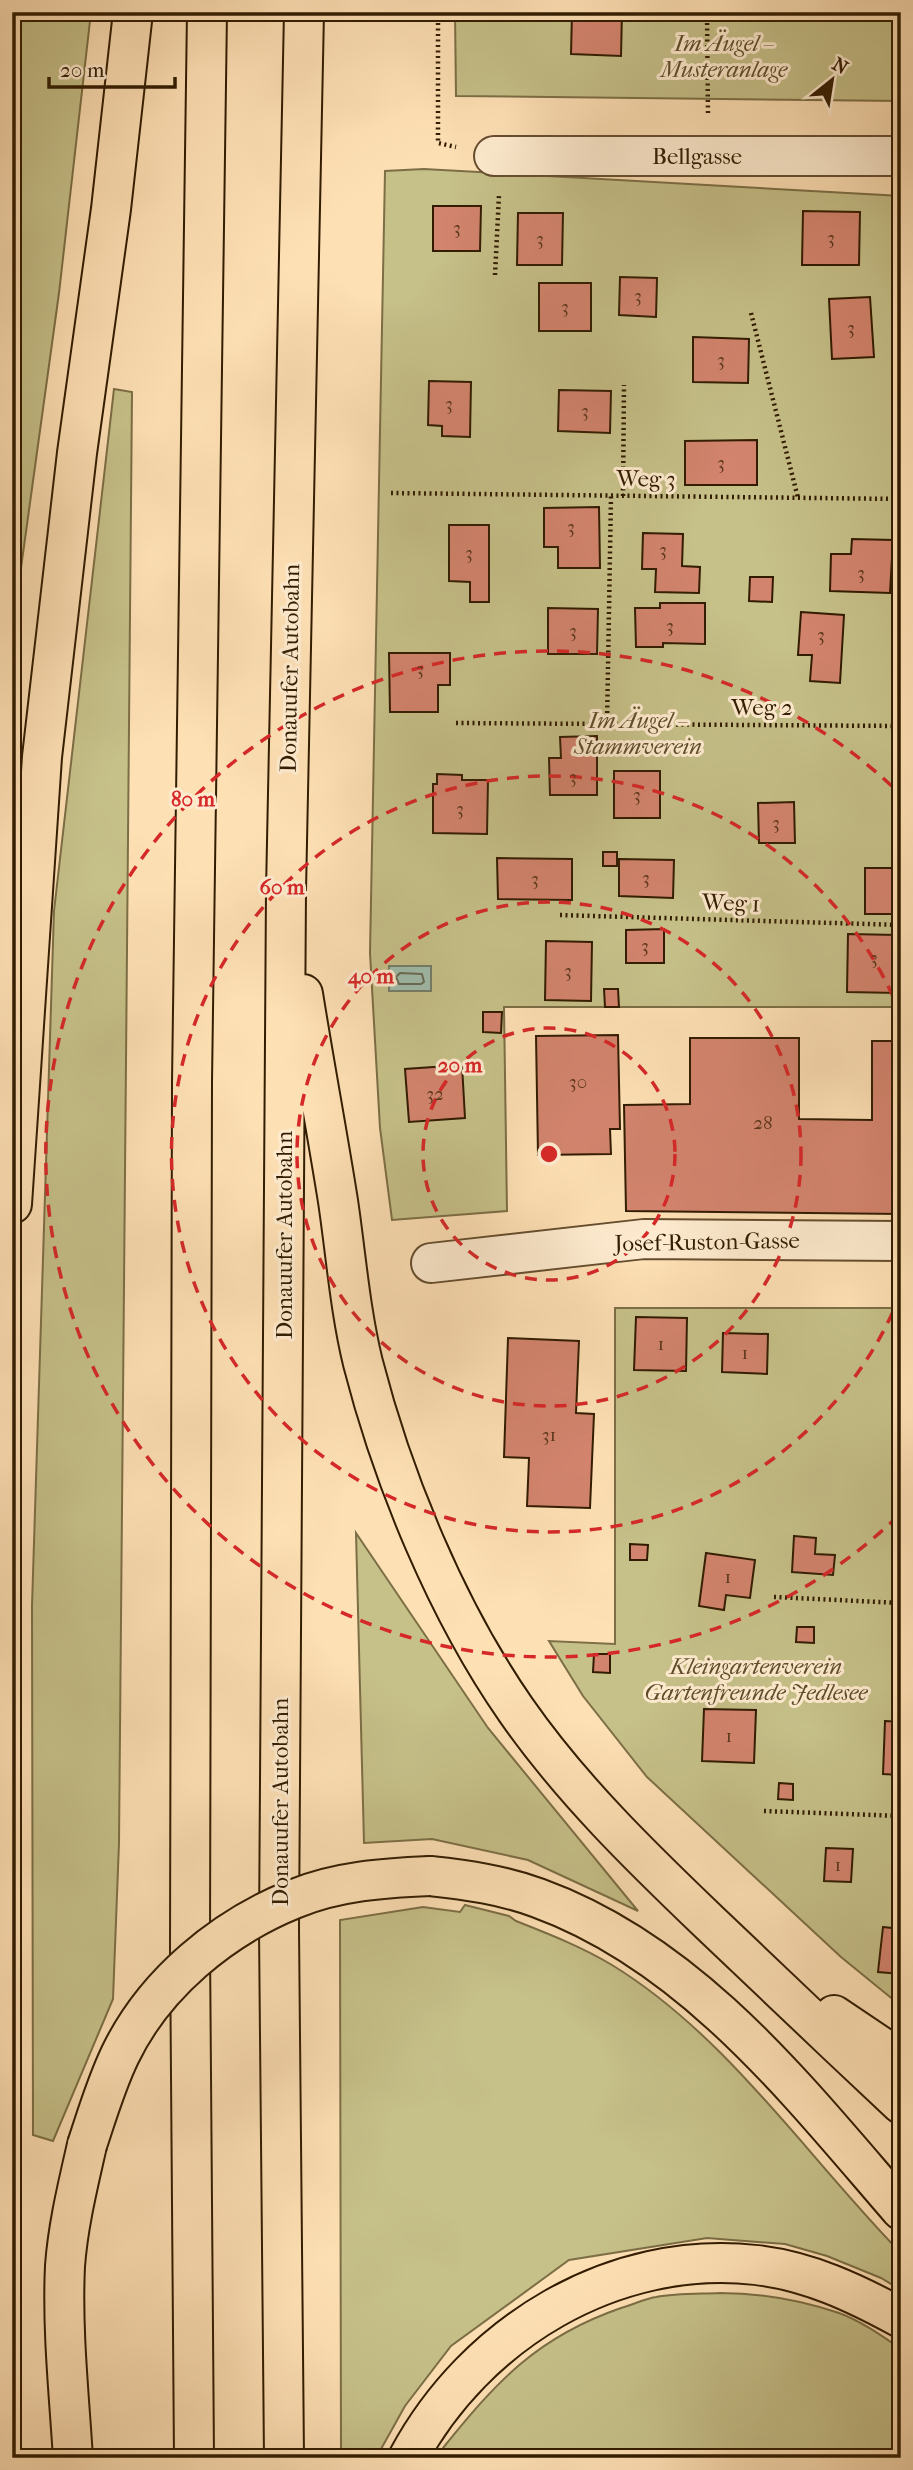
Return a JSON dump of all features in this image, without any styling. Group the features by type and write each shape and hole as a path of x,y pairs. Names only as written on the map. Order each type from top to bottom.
{"highway":[{"path":"12,1204 42,757 77,453 111,209 133,12"},
{"path":"194,2458 190,1948 192,1082 207,12"},
{"name":"Donauufer Autobahn","path":"284,2458 279,1917 286,891 304,12"},
{"path":"286,891 338,1201 350,1297 363,1361 383,1432 410,1504 445,1584 502,1688 563,1772 649,1864 901,2104"},
{"path":"73,2458 65,2335 65,2266 72,2207 101,2101 121,2054 143,2016 175,1978 210,1946 256,1917 295,1898 336,1886 381,1878 429,1876 485,1883 538,1898 590,1920 640,1950 686,1984 751,2043 901,2210"},
{"path":"745,1956 901,2060"},
{"path":"408,2458 444,2401 478,2364 512,2334 559,2304 602,2284 650,2270 702,2262 757,2265 821,2280 856,2293 901,2318"}],"street":[{"name":"Bellgasse","path":"497,156 901,156"},
{"name":"Josef-Ruston-Gasse","path":"431,1263 644,1239 901,1241"}],"path":[{"path":"438,12 438,143 497,156 495,275"},
{"path":"708,12 709,155"},
{"path":"751,313 798,498"},
{"path":"623,496 624,385"},
{"name":"Weg 3","path":"391,493 901,499"},
{"path":"607,724 611,496"},
{"name":"Weg 2","path":"456,723 901,726"},
{"name":"Weg 1","path":"560,915 901,925"},
{"path":"774,1597 901,1603"},
{"path":"764,1811 901,1816"}],"green space":[{"path":"12,12 91,12 59,293 12,633"},
{"name":"Im Äugel – Musteranlage","path":"455,12 901,12 901,101 456,96"},
{"name":"Im Äugel – Stammverein","path":"424,169 901,196 901,1007 504,1007 507,1211 392,1220 380,1128 370,953 385,171"},
{"path":"114,389 132,392 119,1843 113,1999 53,2141 33,2135 32,1606 54,911"},
{"name":"Kleingartenverein Gartenfreunde Jedlesee","path":"615,1308 901,1308 901,2006 841,1957 647,1777 583,1696 549,1641 615,1644"},
{"path":"356,1533 488,1728 638,1911 528,1860 432,1839 364,1843"},
{"path":"465,1905 509,1916 601,1958 654,1994 693,2027 765,2100 901,2253 901,2290 881,2278 827,2256 785,2244 707,2238 569,2260 451,2346 405,2406 376,2458 341,2458 340,1920 423,1907 460,1912"},
{"path":"720,2293 766,2296 825,2308 855,2320 901,2349 901,2458 437,2458 501,2382 542,2347 565,2333 591,2320 652,2298"}],"water":[{"path":"389,966 431,966 431,991 389,991"}],"building":[{"path":"572,12 622,12 621,56 571,54"},
{"path":"814,12 871,12 871,21 814,20"},
{"path":"433,206 481,206 480,251 433,251"},
{"path":"803,211 860,212 859,265 802,265"},
{"path":"518,213 563,213 562,265 517,265"},
{"path":"620,277 657,278 656,317 619,315"},
{"path":"539,283 591,283 591,331 539,331"},
{"path":"870,297 874,357 832,359 829,299"},
{"path":"693,337 749,339 748,383 693,382"},
{"path":"429,381 471,382 470,437 442,436 442,426 428,425"},
{"path":"559,390 611,391 610,433 558,431"},
{"path":"757,440 757,485 685,485 685,441"},
{"path":"599,507 600,568 558,568 558,547 544,547 544,508"},
{"path":"449,525 489,525 489,602 470,602 470,582 449,581"},
{"path":"643,533 683,534 682,566 700,567 699,593 655,592 656,569 642,569"},
{"path":"852,539 893,540 890,593 830,591 831,554 851,554"},
{"path":"750,577 773,577 772,602 749,601"},
{"path":"660,603 705,603 705,644 663,643 663,647 636,647 635,608 660,608"},
{"path":"548,608 598,609 597,654 548,654"},
{"path":"801,612 844,615 840,683 810,681 812,655 798,655"},
{"path":"389,653 450,653 450,685 438,685 438,712 390,712"},
{"path":"597,736 597,795 550,795 549,758 561,758 560,737"},
{"path":"614,771 660,771 660,818 614,818"},
{"path":"437,774 462,775 462,780 488,780 487,834 433,833 433,784 437,784"},
{"path":"794,802 795,843 759,843 758,803"},
{"path":"603,852 617,852 617,866 603,866"},
{"path":"497,858 572,859 572,900 498,899"},
{"path":"619,859 674,860 673,898 619,896"},
{"path":"865,868 901,868 901,914 865,914"},
{"path":"664,929 664,963 626,963 626,930"},
{"path":"848,934 898,935 898,943 901,943 901,974 898,974 897,993 847,992"},
{"path":"546,941 592,942 591,1001 545,1000"},
{"path":"604,989 618,989 619,1007 605,1007"},
{"path":"483,1012 502,1012 501,1033 483,1032"},
{"path":"618,1035 620,1129 610,1129 611,1154 538,1155 536,1036"},
{"path":"690,1038 799,1038 799,1119 872,1120 872,1041 901,1041 901,1214 626,1211 624,1105 690,1104"},
{"path":"462,1065 465,1118 409,1122 405,1069"},
{"path":"636,1317 687,1318 686,1371 634,1370"},
{"path":"723,1333 768,1334 767,1374 722,1372"},
{"path":"508,1338 579,1341 576,1413 594,1414 590,1508 527,1506 529,1458 504,1457"},
{"path":"794,1536 816,1538 815,1554 835,1555 833,1575 792,1572"},
{"path":"630,1544 648,1545 647,1560 630,1560"},
{"path":"706,1553 755,1560 750,1598 726,1595 724,1610 699,1606"},
{"path":"797,1627 814,1627 814,1643 796,1642"},
{"path":"594,1654 610,1654 610,1673 593,1672"},
{"path":"704,1709 756,1710 754,1763 702,1761"},
{"path":"885,1721 901,1722 901,1775 883,1774"},
{"path":"779,1783 793,1784 793,1800 778,1799"},
{"path":"826,1848 853,1849 851,1882 824,1881"},
{"path":"883,1927 901,1929 901,1974 878,1972"}]}
